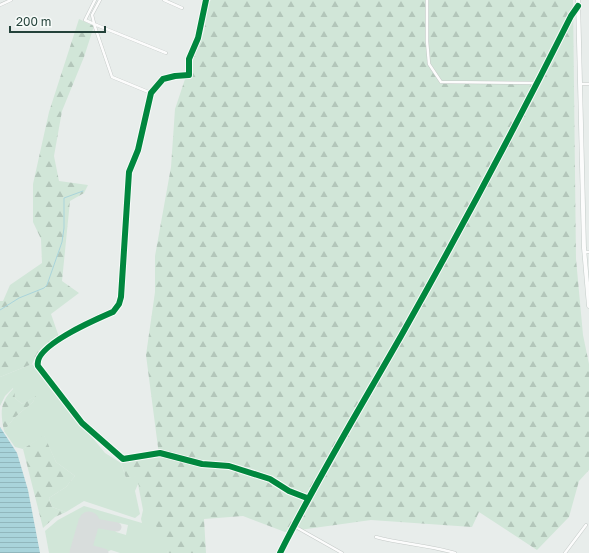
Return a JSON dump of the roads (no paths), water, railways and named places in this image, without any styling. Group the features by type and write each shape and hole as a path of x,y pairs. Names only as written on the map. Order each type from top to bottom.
{"main road":[{"path":"578,0 589,306"}],"street":[{"path":"0,5 11,0"},
{"path":"95,0 86,20 166,54"},
{"path":"100,0 92,15 112,77 151,93"},
{"path":"164,0 182,8"},
{"path":"206,0 198,38 189,59 189,75 163,79 151,93 138,150 129,172 121,297 119,304 113,312 61,338 39,355 37,362 38,366 82,423 123,459 160,453 202,464 229,466 270,479 289,491 307,498"},
{"path":"427,0 427,41 430,64 441,82 538,83"},
{"path":"280,553 307,498 401,335 538,83 571,16 578,6"},
{"path":"580,84 589,84"},
{"path":"565,553 586,525"},
{"path":"294,526 342,553"},
{"path":"376,537 397,543 437,548 455,553"}],"water":[{"path":"0,427 17,453 28,490 40,553 0,553"}],"waterway":[{"path":"0,310 19,298 44,288 47,285 62,242 64,228 64,198 83,191"}]}
